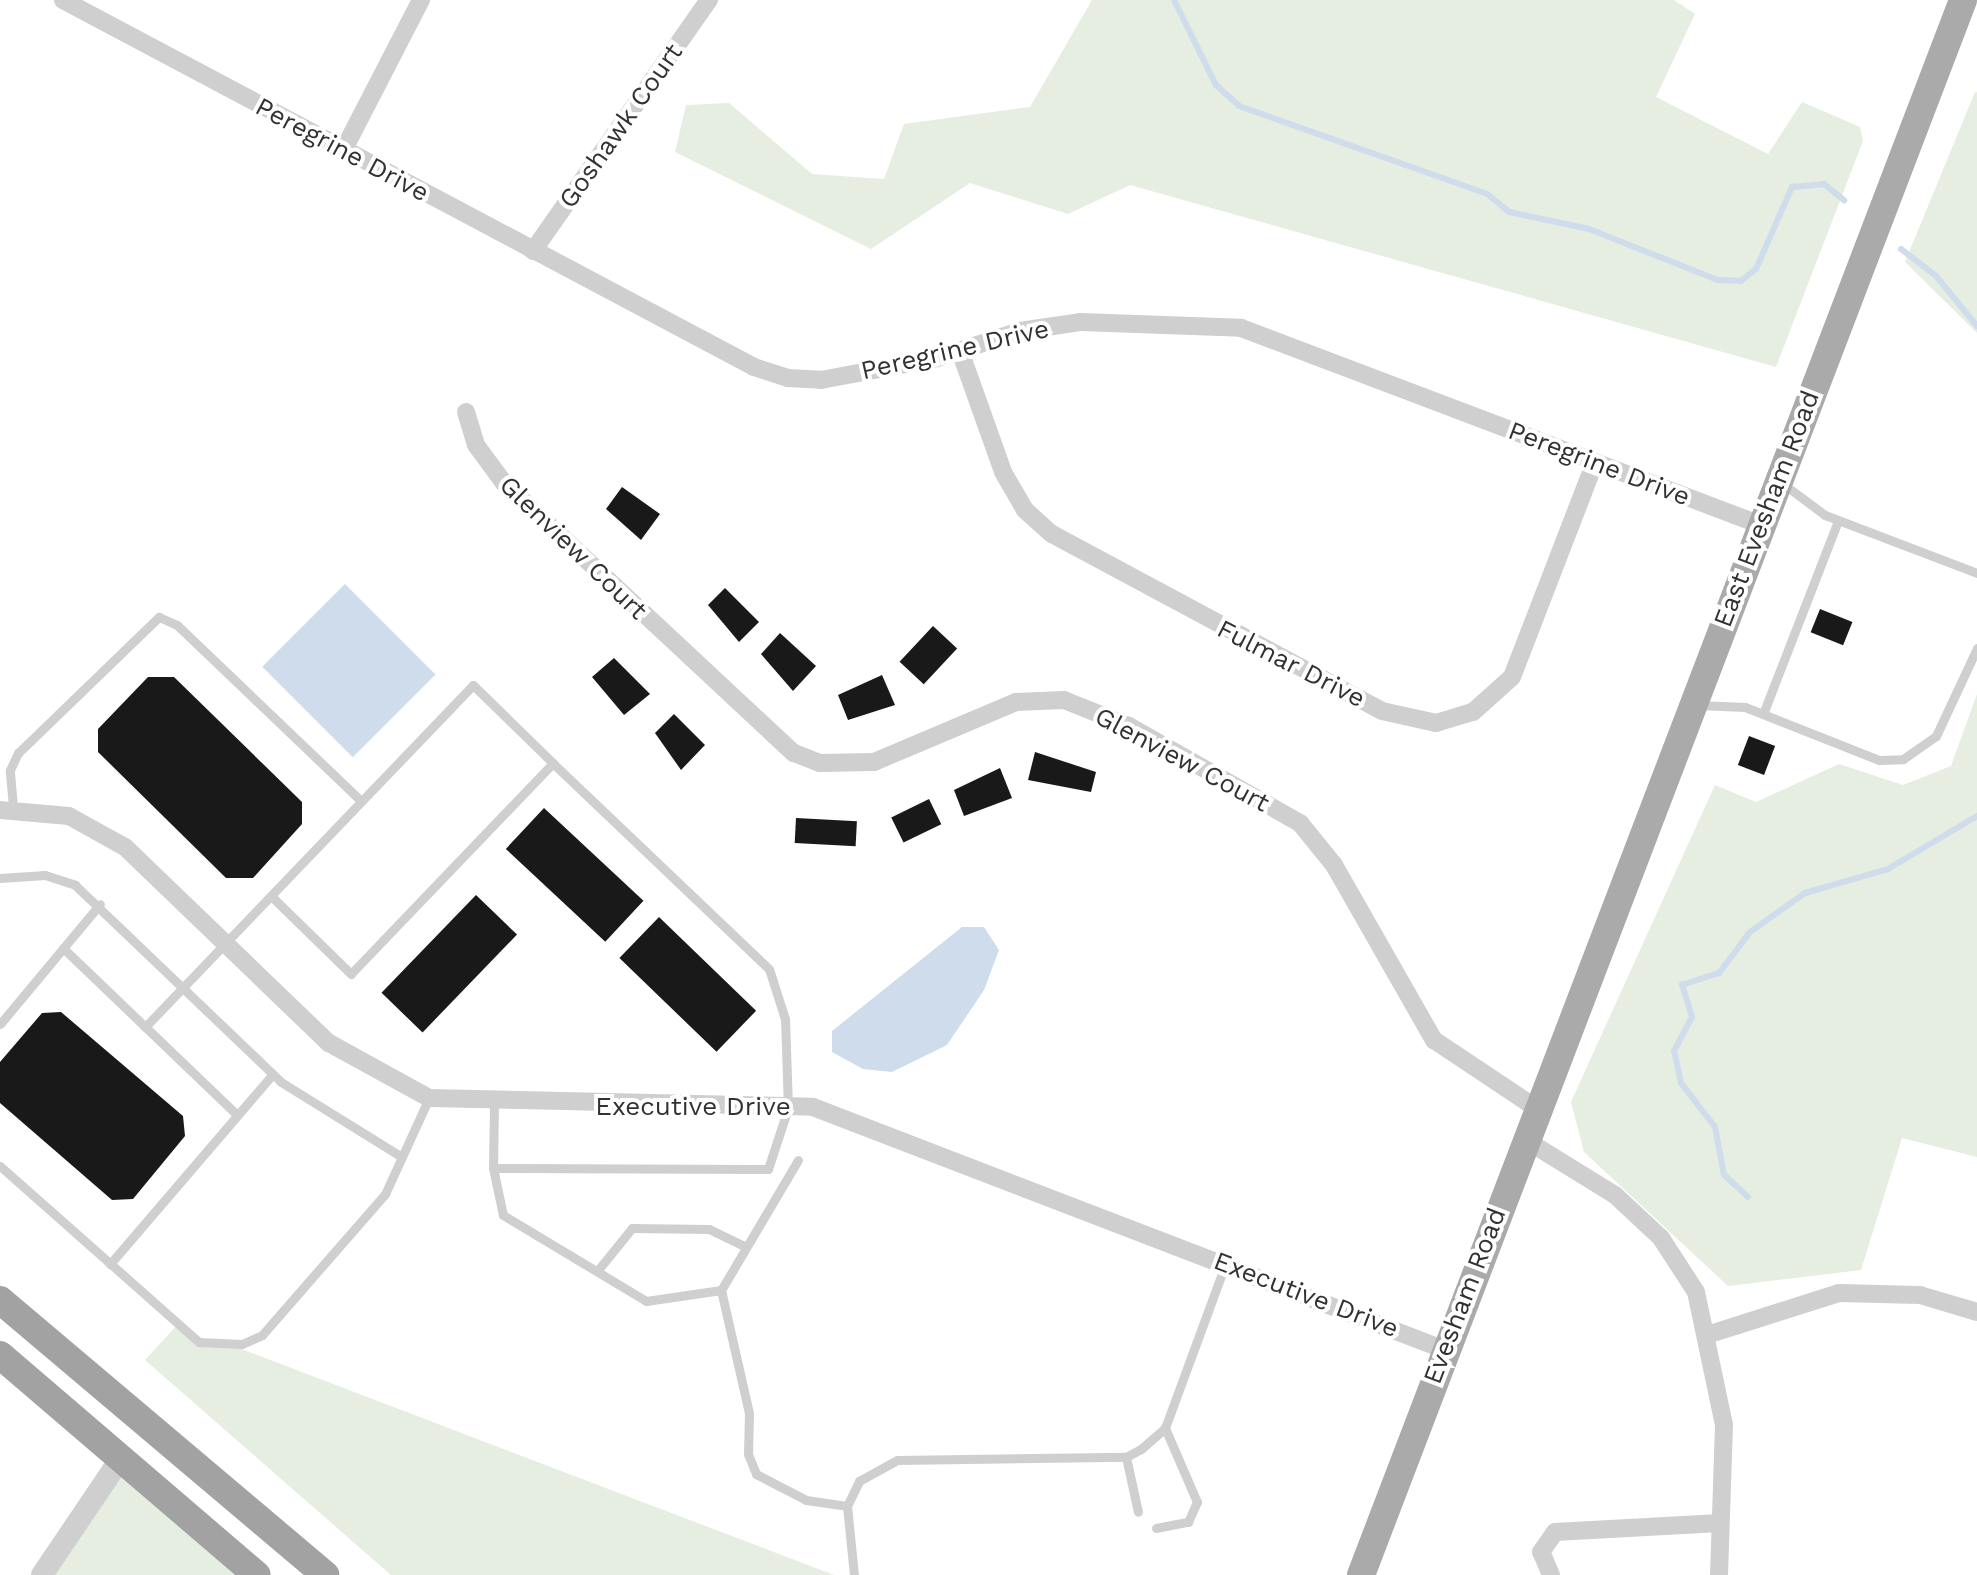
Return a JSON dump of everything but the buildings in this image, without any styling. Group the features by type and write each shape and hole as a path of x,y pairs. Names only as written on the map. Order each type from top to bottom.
{"highway":[{"path":"0,1300 325,1575"},
{"path":"0,1355 257,1575"},
{"path":"121,1458 155,1446 202,1471"}],"main road":[{"name":"East Evesham Road","path":"1571,1018 1963,0"},
{"name":"Evesham Road","path":"1361,1575 1571,1018"}],"street":[{"name":"Peregrine Drive","path":"63,0 754,367 788,378 821,380 1081,322 1241,328 1761,525"},
{"path":"343,151 421,0"},
{"name":"Goshawk Court","path":"533,251 709,0"},
{"name":"Fulmar Drive","path":"960,351 1003,472 1025,510 1052,534 1382,711 1436,723 1473,712 1512,677 1595,462"},
{"name":"Glenview Court","path":"466,412 476,445 504,483 794,753 820,763 874,762 1016,702 1064,700 1129,726 1300,823 1334,865 1434,1040 1536,1108"},
{"name":"Executive Drive","path":"6,808 69,816 125,847 223,946 329,1043 429,1098 494,1105 788,1108 870,1124 1445,1350"},
{"path":"1524,1139 1615,1195 1661,1238 1696,1292 1710,1334 1724,1425 1719,1575"},
{"path":"1710,1334 1839,1293 1920,1295 1977,1312"},
{"path":"42,1575 121,1458"},
{"path":"1551,1575 1541,1552 1555,1532 1720,1523"}],"lane":[{"path":"1778,480 1838,521 1977,573"},
{"path":"1763,714 1838,521"},
{"path":"6,808 10,770 18,753 159,617 177,625 361,801"},
{"path":"1692,705 1763,714 1879,760 1903,759 1936,736 1977,648"},
{"path":"145,1027 473,685 769,969 785,1019 788,1108 768,1169 493,1168"},
{"path":"271,896 351,974 553,763"},
{"path":"0,878 45,875 100,904 273,1074 402,1157"},
{"path":"0,1024 100,904"},
{"path":"63,948 237,1115"},
{"path":"110,1264 273,1074"},
{"path":"0,1166 199,1342 242,1344 262,1335 385,1194 429,1098"},
{"path":"494,1105 493,1168 503,1215 662,1304 721,1290"},
{"path":"798,1160 721,1290 756,1474 806,1500 847,1506"},
{"path":"598,1270 632,1228 709,1229 746,1247"},
{"path":"854,1575 847,1506 859,1481 897,1460 1126,1457 1165,1428 1226,1264"},
{"path":"1156,1528 1188,1522 1197,1502 1165,1428"},
{"path":"1126,1457 1138,1512"}],"shaded area":[{"path":"1092,0 1674,0 1695,14 1656,97 1768,154 1802,102 1860,127 1863,141 1776,367 1130,185 1068,214 970,183 871,249 675,152 686,105 729,103 812,174 884,179 904,124 1030,107"},
{"path":"1977,92 1977,333 1905,262"},
{"path":"1977,694 1977,1157 1902,1138 1861,1270 1728,1286 1584,1152 1571,1102 1715,785 1756,802 1839,764 1903,785 1951,766"},
{"path":"178,1324 199,1342 231,1345 834,1575 391,1575 145,1360"},
{"path":"121,1458 249,1575 42,1575"}],"water":[{"path":"345,584 436,675 353,757 262,667"},
{"path":"962,927 984,927 999,950 984,990 947,1045 892,1072 863,1069 832,1052 832,1031"}],"waterway":[{"path":"1174,0 1216,85 1239,106 1487,194 1509,212 1589,229 1718,280 1741,281 1756,269 1792,187 1824,184 1844,200"},
{"path":"1901,249 1936,276 1977,326"},
{"path":"1748,1197 1724,1175 1715,1127 1681,1083 1674,1051 1692,1017 1682,985 1719,973 1750,932 1805,893 1888,869 1977,816"}]}
